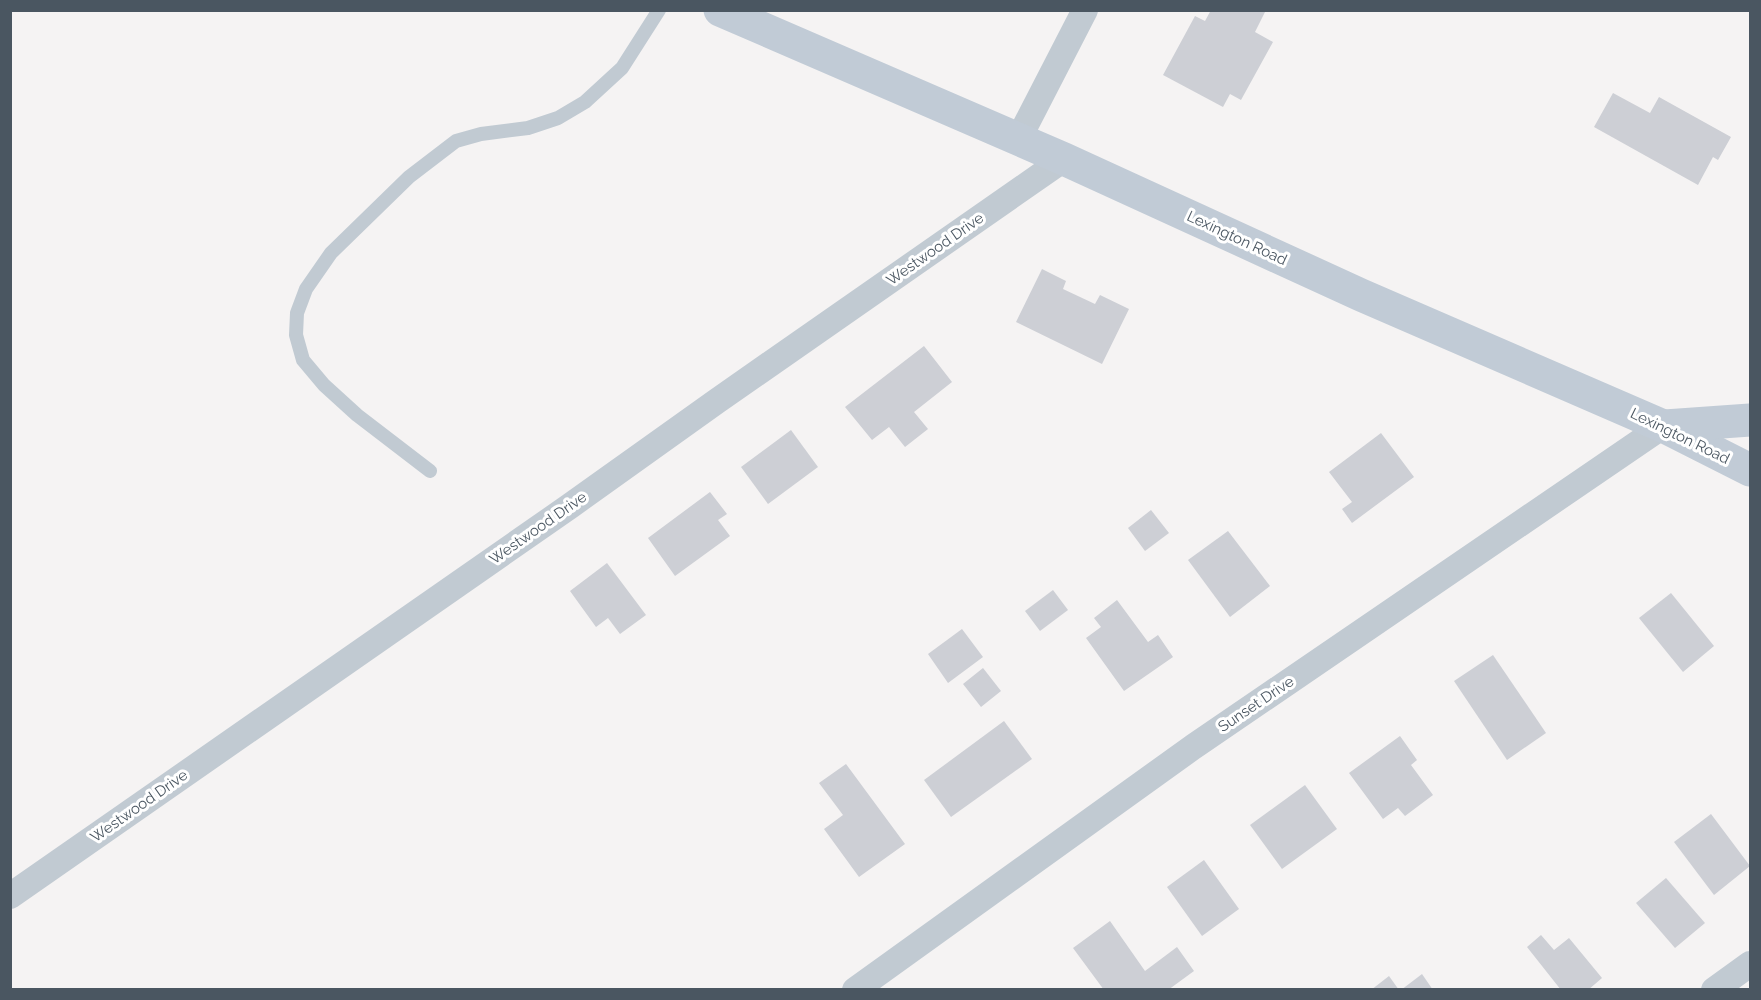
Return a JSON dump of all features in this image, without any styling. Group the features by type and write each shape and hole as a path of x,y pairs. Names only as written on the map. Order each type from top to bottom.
{"main road":[{"name":"Lexington Road","path":"720,10 1064,159 1361,295 1664,426 1750,470"},
{"path":"1664,426 1750,420"}],"street":[{"path":"1018,140 1084,10"},
{"name":"Westwood Drive","path":"10,896 561,513 717,401 1064,159"},
{"name":"Sunset Drive","path":"855,990 1193,747 1664,426"},
{"path":"1714,990 1750,964"}],"lane":[{"path":"430,471 357,415 324,385 303,360 296,334 297,313 306,288 331,253 409,177 456,141 482,134 538,125 558,118 585,102 622,68 659,10"}],"building":[{"path":"1211,10 1266,10 1255,32 1273,42 1241,100 1230,94 1223,107 1163,75 1195,16 1205,21"},
{"path":"1613,93 1650,113 1659,97 1731,137 1718,160 1713,157 1698,185 1594,127"},
{"path":"1042,269 1066,281 1063,289 1095,304 1100,295 1129,309 1102,364 1016,322"},
{"path":"924,346 952,382 914,412 928,429 905,447 889,427 872,440 845,407"},
{"path":"791,430 818,467 768,504 741,467"},
{"path":"1381,433 1414,477 1352,523 1342,509 1352,502 1329,472"},
{"path":"710,492 727,514 718,520 730,536 675,576 648,538"},
{"path":"1151,510 1169,533 1145,551 1128,528"},
{"path":"1228,531 1270,586 1230,617 1188,560"},
{"path":"607,563 646,615 620,634 608,618 596,627 570,591"},
{"path":"1053,590 1068,610 1040,631 1025,611"},
{"path":"1671,593 1714,646 1683,672 1639,618"},
{"path":"1117,600 1148,642 1158,635 1173,657 1124,691 1086,638 1101,627 1094,618"},
{"path":"962,629 983,657 948,683 928,654"},
{"path":"1493,655 1546,733 1507,760 1454,681"},
{"path":"983,668 1001,691 981,707 963,684"},
{"path":"1004,721 1032,759 951,817 924,780"},
{"path":"1400,736 1417,760 1411,765 1433,795 1405,816 1398,808 1383,819 1349,773"},
{"path":"846,764 905,844 859,877 824,829 843,815 819,783"},
{"path":"1305,785 1337,829 1282,869 1250,825"},
{"path":"1711,814 1750,866 1714,895 1674,842"},
{"path":"1204,860 1239,909 1202,936 1167,887"},
{"path":"1666,878 1705,923 1675,948 1636,903"},
{"path":"1110,921 1145,971 1177,947 1194,971 1168,990 1104,990 1073,948"},
{"path":"1541,935 1554,950 1569,938 1602,978 1588,990 1561,990 1527,947"},
{"path":"1422,974 1433,990 1401,990"},
{"path":"1389,976 1399,990 1371,990"}]}
